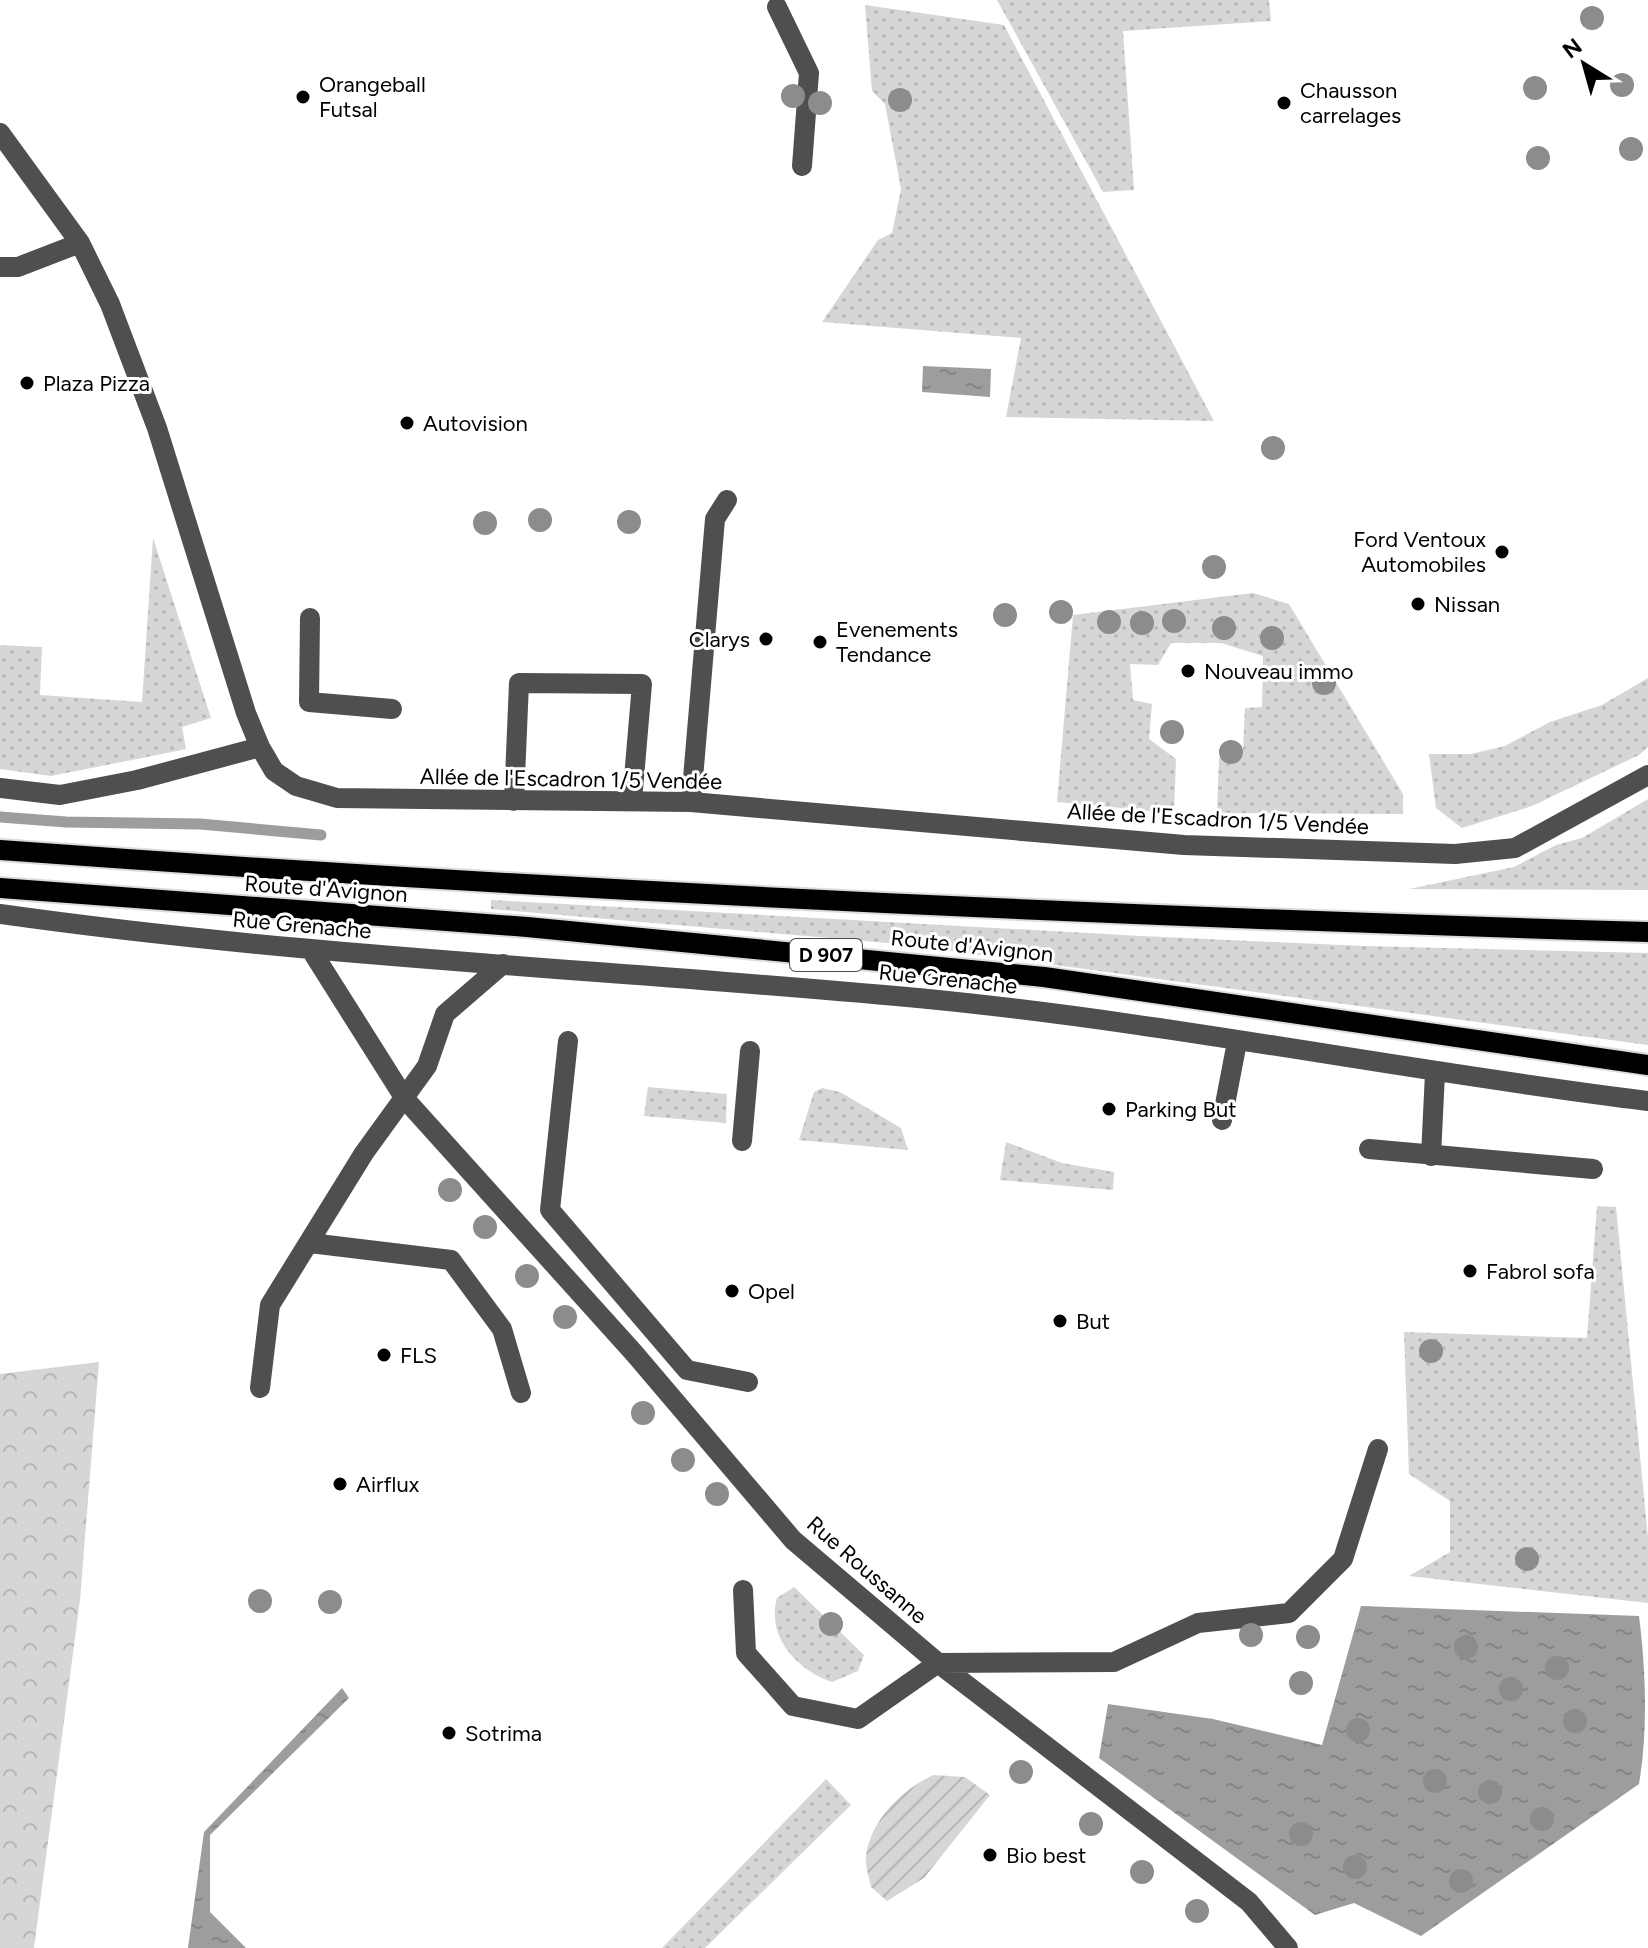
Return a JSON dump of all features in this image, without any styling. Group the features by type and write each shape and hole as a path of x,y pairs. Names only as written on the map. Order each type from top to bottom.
{"main road":[{"name":"Route d'Avignon","path":"0,850 879,902 1249,920 1648,932"},
{"name":"Route d'Avignon","path":"0,888 527,927 1044,977 1648,1065"}],"street":[{"path":"777,7 809,73 802,166"},
{"name":"Allée de l'Escadron 1/5 Vendée","path":"0,133 80,243 110,304 157,428 246,713 274,771 296,786 337,798 691,802 1184,845 1455,854 1515,848 1648,775"},
{"path":"0,267 18,267 80,243"},
{"path":"691,802 715,519 727,500"},
{"path":"310,618 309,702 392,709"},
{"path":"514,801 519,683 642,684 632,801"},
{"path":"0,788 60,795 137,780 260,747"},
{"name":"Rue Grenache","path":"0,914 166,937 939,1000 1648,1101"},
{"name":"Rue Roussanne","path":"311,950 405,1099 645,1365 793,1540 938,1663 1249,1902 1288,1948"},
{"path":"260,1388 270,1305 364,1153 427,1066 445,1014 503,964"},
{"path":"568,1041 550,1210 687,1370 748,1382"},
{"path":"1222,1120 1237,1042"},
{"path":"742,1141 750,1051"},
{"path":"1431,1156 1435,1073"},
{"path":"1369,1149 1593,1169"},
{"path":"310,1243 451,1260 502,1329 521,1393"},
{"path":"743,1590 746,1653 793,1706 858,1719 938,1663 1114,1662 1198,1623 1289,1613 1343,1559 1378,1449"}],"green space":[{"path":"997,0 1269,0 1271,21 1123,31 1134,190 1103,192"},
{"path":"865,5 1004,25 1214,421 1006,417 1021,338 822,322 878,240 892,233 901,189 885,104 872,91"},
{"path":"153,538 211,718 182,727 186,749 51,776 0,769 0,645 42,647 40,695 142,702"},
{"path":"1253,593 1289,604 1403,794 1403,814 1217,813 1219,758 1243,751 1245,708 1262,707 1263,656 1221,643 1171,643 1158,665 1130,664 1133,700 1152,704 1149,739 1176,759 1174,813 1057,802 1073,615"},
{"path":"1648,678 1648,747 1639,755 1532,806 1462,828 1436,808 1429,754 1471,754 1505,746 1550,722 1602,705"},
{"path":"1648,799 1648,890 1409,889 1514,867 1556,845 1582,838"},
{"path":"491,900 1141,936 1363,946 1648,953 1648,1045 899,944 491,909"},
{"path":"648,1087 727,1094 726,1123 644,1116"},
{"path":"822,1088 840,1092 901,1128 908,1150 799,1140 814,1092"},
{"path":"1006,1142 1062,1163 1114,1172 1113,1190 1000,1180"},
{"path":"1597,1206 1616,1207 1648,1538 1648,1603 1409,1576 1450,1552 1450,1501 1409,1474 1404,1332 1587,1338"},
{"path":"99,1362 80,1600 34,1948 0,1948 0,1374"},
{"path":"794,1587 864,1655 858,1671 832,1682 807,1669 787,1650 780,1639 775,1612 777,1598"},
{"path":"933,1775 965,1777 990,1795 924,1878 887,1901 871,1887 866,1860 869,1843 881,1818 899,1797"},
{"path":"826,1779 851,1805 705,1948 662,1948"}],"water":[{"path":"923,366 991,369 990,397 922,392"},
{"path":"1361,1606 1639,1616 1645,1701 1639,1784 1421,1936 1354,1903 1315,1915 1099,1758 1108,1704 1213,1719 1322,1745"},
{"path":"342,1688 349,1698 210,1835 210,1912 246,1948 188,1948 204,1832"}],"waterway":[{"path":"0,817 66,822 200,824 321,835"}],"place":[{"name":"Orangeball Futsal","path":"303,97"},
{"name":"Chausson carrelages","path":"1284,103"},
{"name":"Plaza Pizza","path":"27,383"},
{"name":"Autovision","path":"407,423"},
{"name":"Ford Ventoux Automobiles","path":"1502,552"},
{"name":"Nissan","path":"1418,604"},
{"name":"Clarys","path":"766,639"},
{"name":"Evenements Tendance","path":"820,642"},
{"name":"Nouveau immo","path":"1188,671"},
{"name":"Parking But","path":"1109,1109"},
{"name":"Fabrol sofa","path":"1470,1271"},
{"name":"Opel","path":"732,1291"},
{"name":"But","path":"1060,1321"},
{"name":"FLS","path":"384,1355"},
{"name":"Airflux","path":"340,1484"},
{"name":"Sotrima","path":"449,1733"},
{"name":"Bio best","path":"990,1855"}]}
